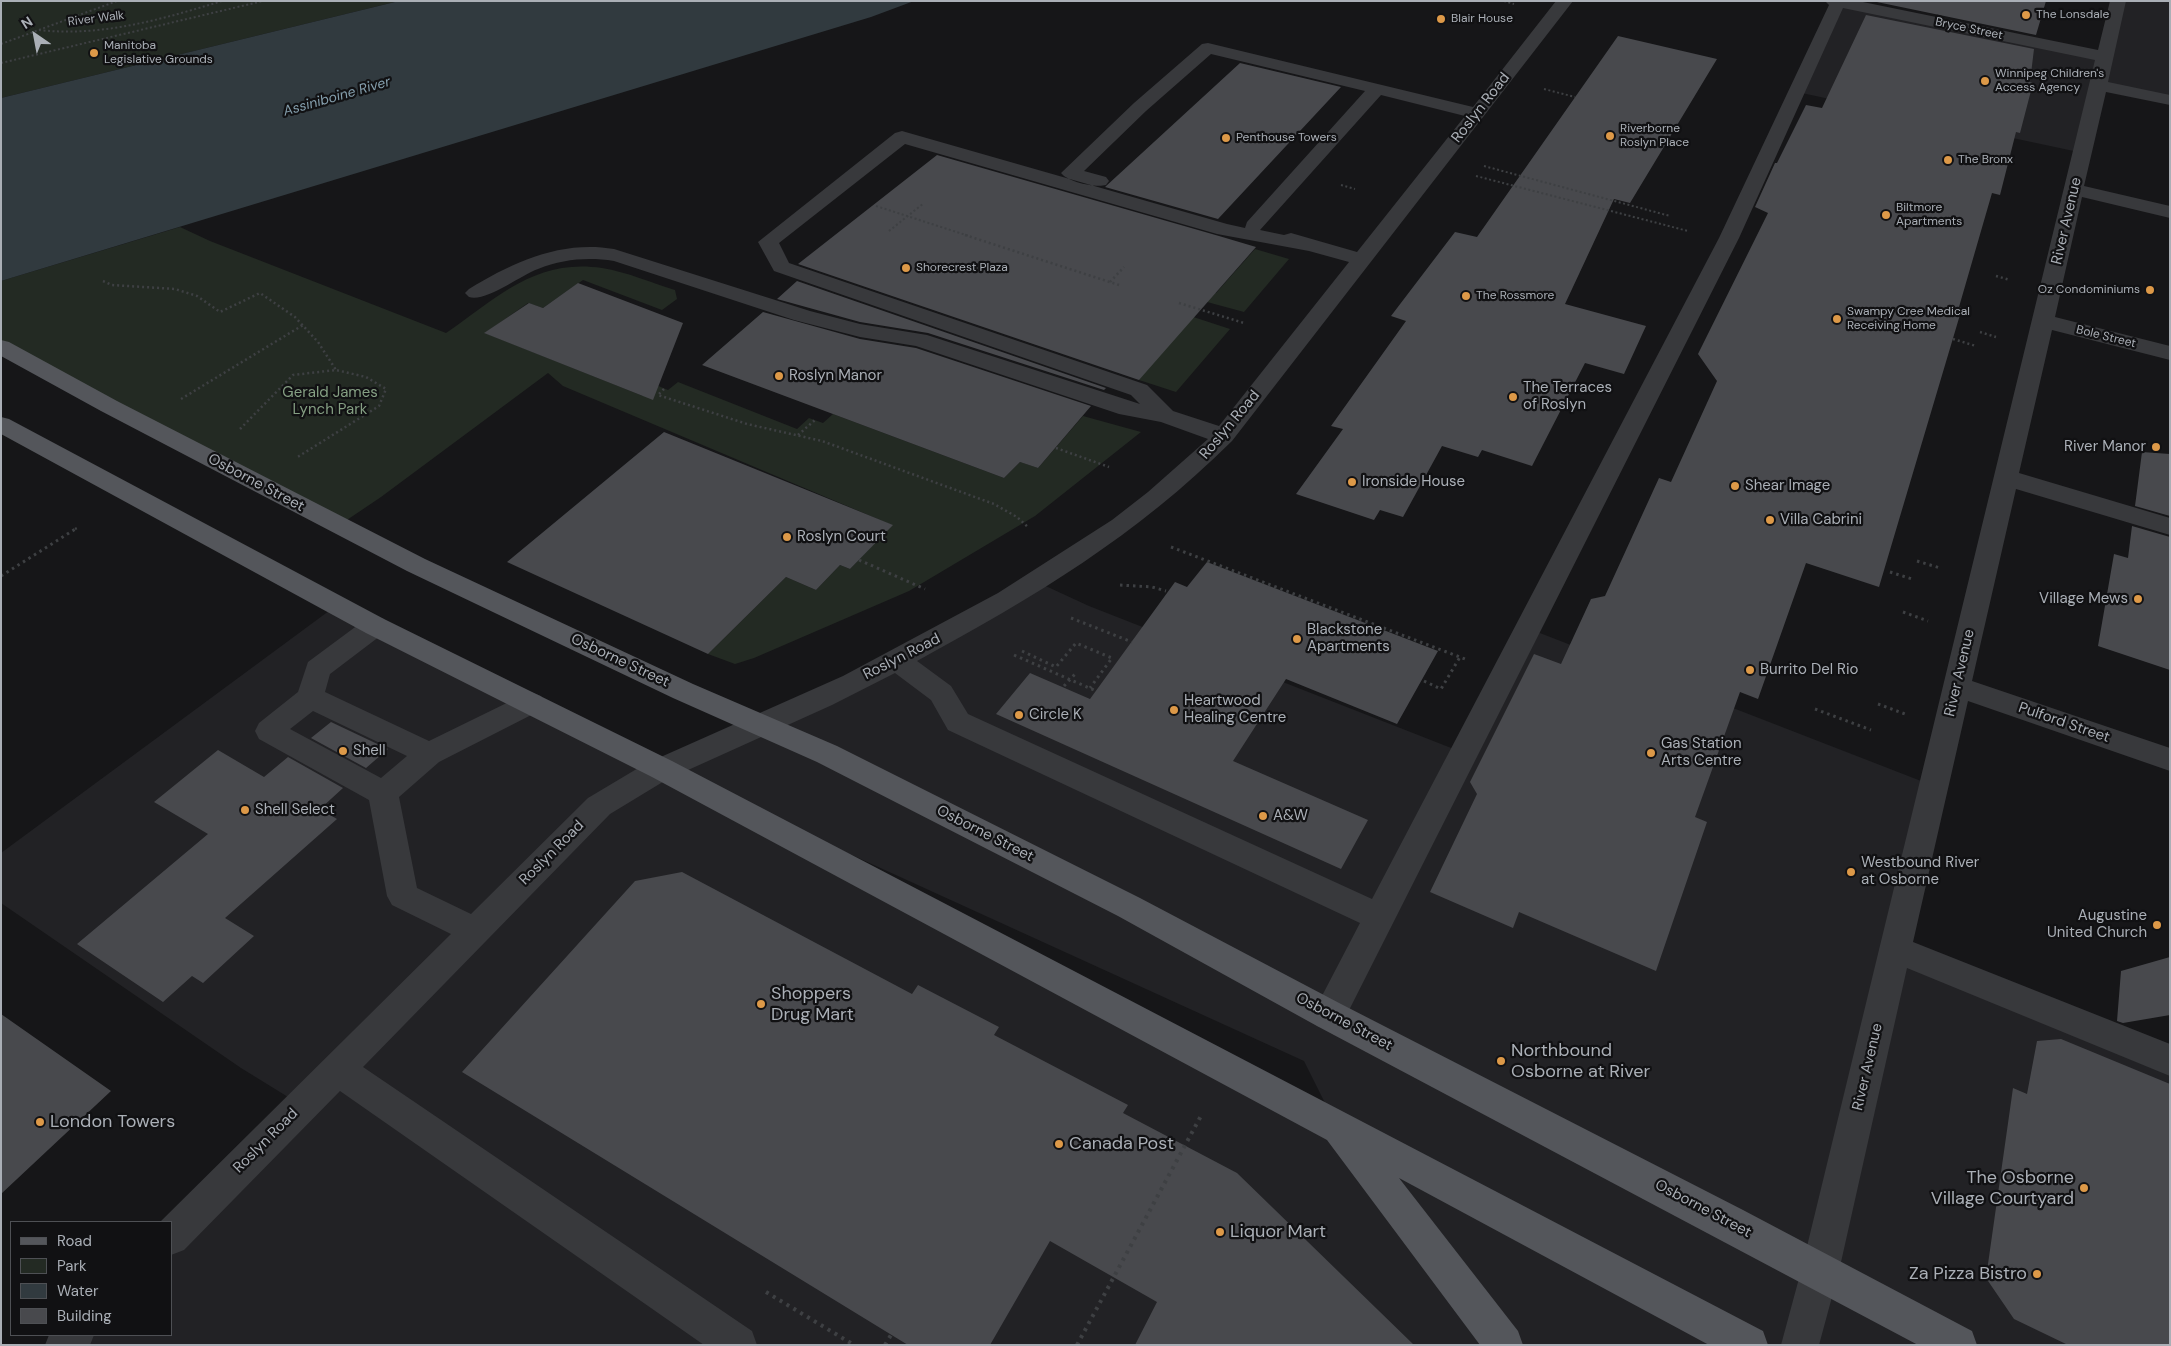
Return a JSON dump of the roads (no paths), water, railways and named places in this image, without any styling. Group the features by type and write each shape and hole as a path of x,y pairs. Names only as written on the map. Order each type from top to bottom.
{"main road":[{"name":"Osborne Street","path":"1,347 109,406 416,565 683,691 762,724 836,759 1130,907 1329,1015 1958,1345"},
{"path":"1,424 374,626 662,768 1749,1345"},
{"path":"1337,1126 1504,1345"}],"street":[{"name":"Roslyn Road","path":"172,1236 599,806 662,768 807,705 992,608 1122,527 1194,468 1224,436 1565,1"},
{"name":"River Avenue","path":"1800,1345 1820,1271 2118,1"},
{"path":"1329,1015 1727,242 1835,2"},
{"name":"Bryce Street","path":"1835,2 1877,6 2105,57"},
{"path":"1363,260 1308,245 1232,219 1071,173 1140,107 1208,48 1476,114"},
{"path":"2099,85 2170,100"},
{"path":"1254,226 1377,89"},
{"path":"1166,416 1139,390 781,268 768,242 902,137 1224,230 1308,245"},
{"path":"2074,189 2170,212"},
{"path":"476,293 516,270 544,260 572,254 606,253 782,309 888,337 919,340 1127,409 1166,416 1224,436"},
{"name":"Bole Street","path":"2043,321 2170,353"},
{"path":"2007,478 2170,527"},
{"path":"374,626 318,669 310,697 269,731 382,793 403,896 474,931"},
{"path":"896,660 942,693 958,722 1379,917"},
{"name":"Pulford Street","path":"1958,687 2170,760"},
{"path":"310,697 428,754"},
{"path":"382,793 428,754 531,703"},
{"path":"1896,949 2170,1060"},
{"path":"337,1069 738,1345"},
{"path":"64,1345 74,1336"}],"water":[{"name":"Assiniboine River","path":"399,1 914,1 871,17 1,281 1,98"}],"place":[{"name":"The Lonsdale","path":"2026,15"},
{"name":"Blair House","path":"1441,19"},
{"name":"Manitoba Legislative Grounds","path":"94,53"},
{"name":"Winnipeg Children's Access Agency","path":"1985,81"},
{"name":"Riverborne Roslyn Place","path":"1610,136"},
{"name":"Penthouse Towers","path":"1226,138"},
{"name":"The Bronx","path":"1948,160"},
{"name":"Biltmore Apartments","path":"1886,215"},
{"name":"Shorecrest Plaza","path":"906,268"},
{"name":"Oz Condominiums","path":"2150,290"},
{"name":"The Rossmore","path":"1466,296"},
{"name":"Swampy Cree Medical Receiving Home","path":"1837,319"},
{"name":"Roslyn Manor","path":"779,376"},
{"name":"The Terraces of Roslyn","path":"1513,397"},
{"name":"River Manor","path":"2156,447"},
{"name":"Ironside House","path":"1352,482"},
{"name":"Shear Image","path":"1735,486"},
{"name":"Villa Cabrini","path":"1770,520"},
{"name":"Roslyn Court","path":"787,537"},
{"name":"Village Mews","path":"2138,599"},
{"name":"Blackstone Apartments","path":"1297,639"},
{"name":"Burrito Del Rio","path":"1750,670"},
{"name":"Heartwood Healing Centre","path":"1174,710"},
{"name":"Circle K","path":"1019,715"},
{"name":"Shell","path":"343,751"},
{"name":"Gas Station Arts Centre","path":"1651,753"},
{"name":"Shell Select","path":"245,810"},
{"name":"A&W","path":"1263,816"},
{"name":"Westbound River at Osborne","path":"1851,872"},
{"name":"Augustine United Church","path":"2157,925"},
{"name":"Shoppers Drug Mart","path":"761,1004"},
{"name":"Northbound Osborne at River","path":"1501,1061"},
{"name":"London Towers","path":"40,1122"},
{"name":"Canada Post","path":"1059,1144"},
{"name":"The Osborne Village Courtyard","path":"2084,1188"},
{"name":"Liquor Mart","path":"1220,1232"},
{"name":"Za Pizza Bistro","path":"2037,1274"}],"park label":[{"name":"Gerald James Lynch Park","path":"330,402"}]}
